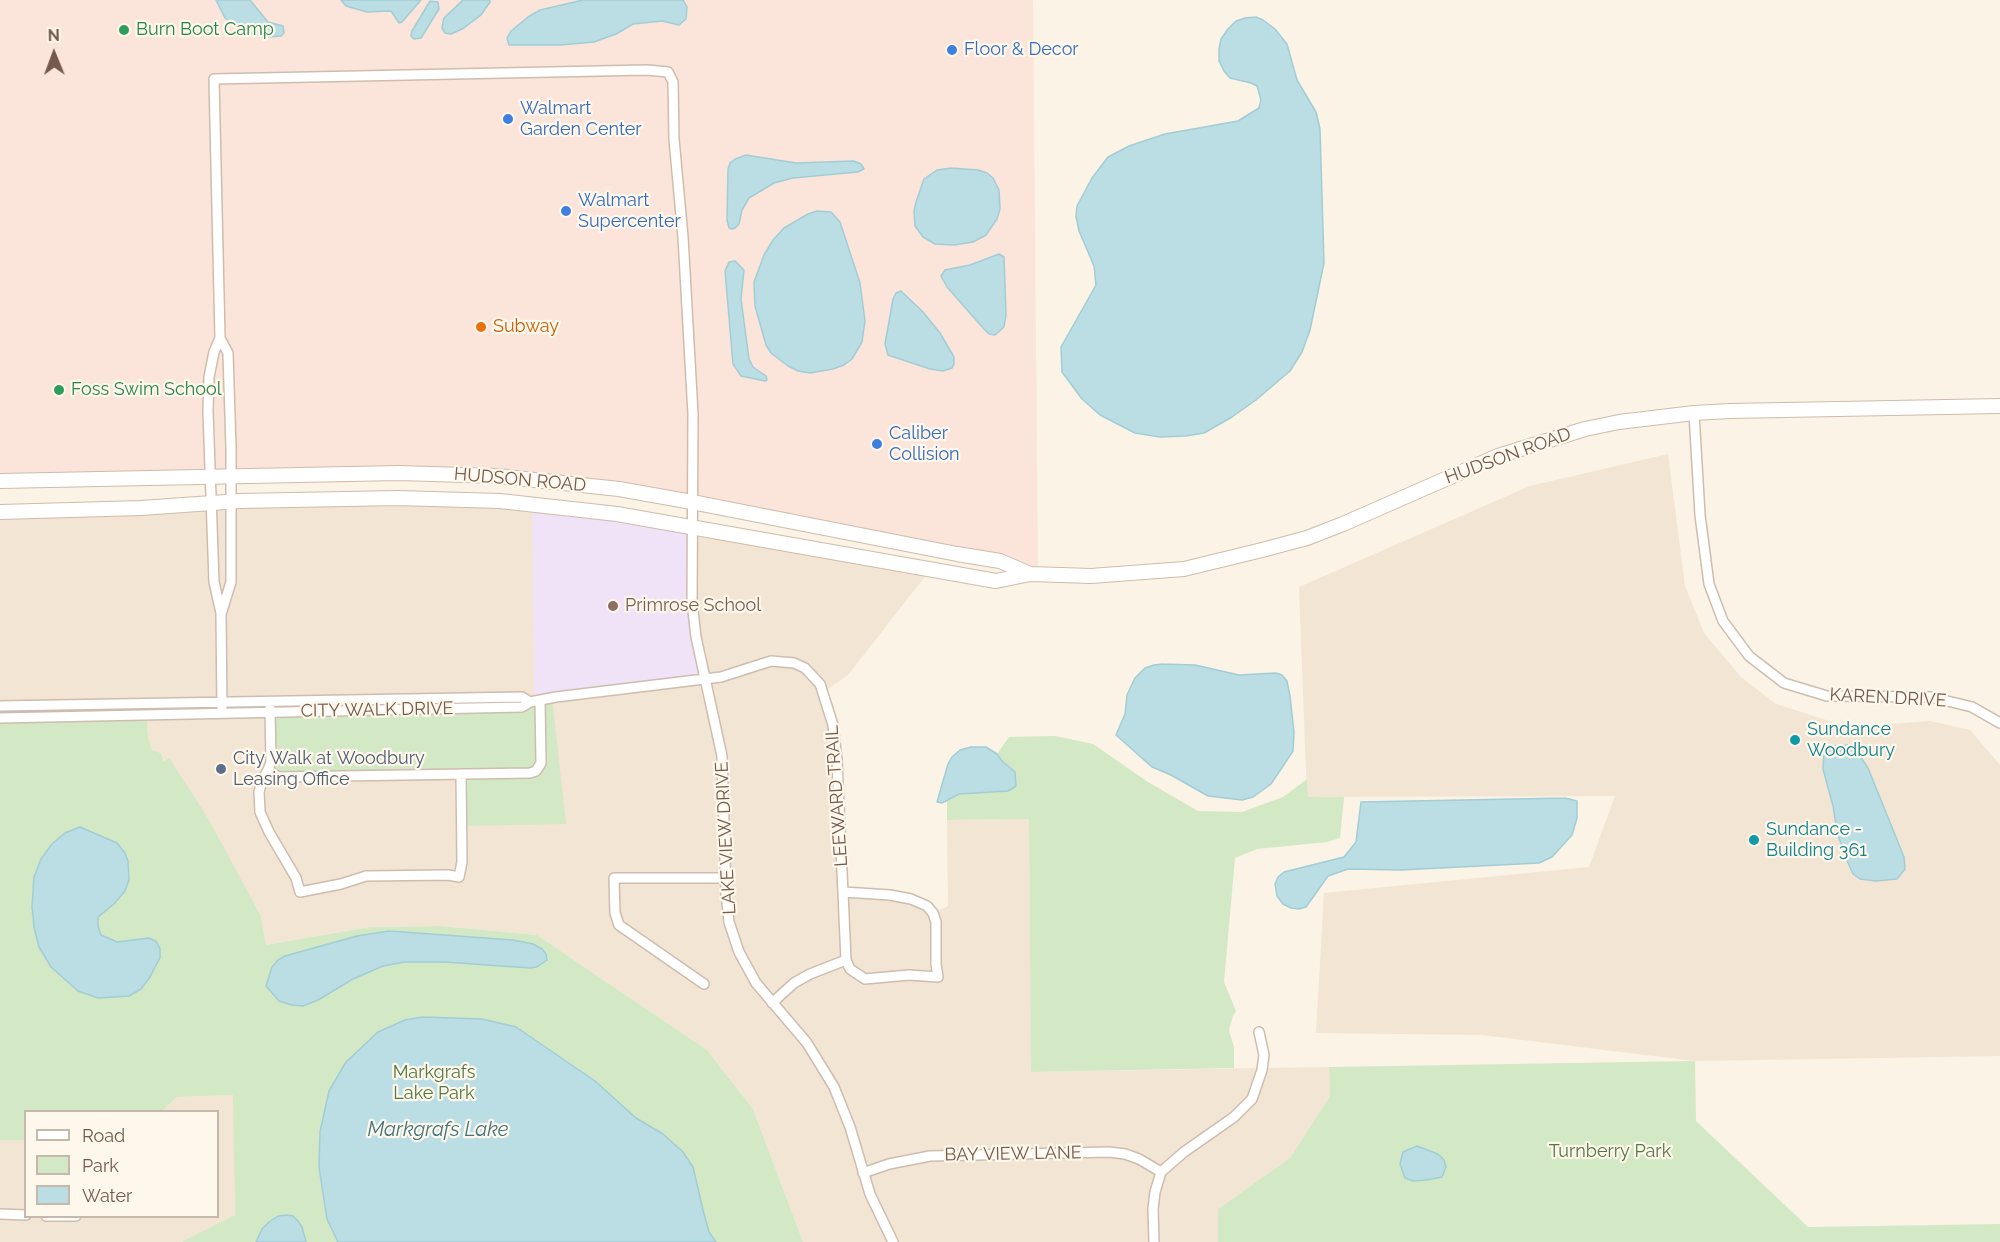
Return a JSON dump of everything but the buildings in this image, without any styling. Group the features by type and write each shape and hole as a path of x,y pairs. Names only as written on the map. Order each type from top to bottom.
{"street":[{"name":"LAKE VIEW DRIVE","path":"220,338 214,79 665,71 671,76 674,139 684,246 693,414 693,609 722,756 728,912 736,946 751,976 807,1043 830,1079 848,1120 863,1173 879,1216 892,1242"},
{"path":"220,338 228,352 231,477 231,582 221,613"},
{"path":"220,338 213,352 208,387 214,582 221,613 222,713"},
{"name":"HUDSON ROAD","path":"0,512 231,502 398,498 500,501 588,510 996,581 1030,574 1091,576 1135,574 1184,569 1307,538 1388,505 1461,471 1539,442 1597,426 1694,413 2000,406"},
{"name":"KAREN DRIVE","path":"1694,413 1700,514 1709,584 1723,621 1749,656 1784,683 1827,696 1931,697 1972,707 2000,723"},
{"name":"HUDSON ROAD","path":"0,481 462,474 619,489 1000,561 1030,574"},
{"name":"LEEWARD TRAIL","path":"705,678 721,677 762,663 782,661 805,668 820,684 829,709 835,744 846,960 850,969 864,979 909,975 938,977 936,922 927,906 910,899 890,895 844,892"},
{"name":"CITY WALK DRIVE","path":"0,706 222,703 270,707 522,707 535,701 705,678"},
{"path":"268,771 283,777 530,773 536,771 540,766 541,758 535,701"},
{"path":"270,707 271,762 260,788 260,812 296,878 300,892 341,884 366,876 448,875 459,878 462,864 461,774"},
{"name":"CITY WALK DRIVE","path":"0,718 222,713 270,707"},
{"path":"704,984 619,925 615,913 614,878 726,878"},
{"path":"772,1003 810,974 846,960"},
{"path":"1154,1242 1153,1209 1161,1172 1184,1152 1234,1117 1252,1099 1262,1070 1264,1055 1259,1032"},
{"name":"BAY VIEW LANE","path":"863,1173 896,1162 930,1156 1109,1152 1139,1159 1161,1172"},
{"path":"0,1214 24,1215"}],"shaded area":[{"path":"0,0 1033,0 1038,574 692,502 497,476 0,481"},
{"path":"1668,454 1685,586 1704,633 1741,677 1776,704 1848,727 1930,721 1970,730 2000,765 2000,1056 1695,1061 1482,1035 1316,1033 1324,893 1589,867 1615,796 1307,797 1299,587 1530,486"},
{"path":"500,501 930,570 848,675 824,692 829,709 844,892 890,895 933,913 948,906 947,820 1029,819 1032,1072 1329,1067 1330,1096 1290,1158 1218,1209 1218,1242 803,1242 753,1109 707,1050 537,935 441,926 369,927 266,945 261,916 176,769 152,750 148,737 147,716 522,707 530,701 0,706 0,512"},
{"name":"Primrose School","path":"532,504 692,527 692,602 705,678 534,701"},
{"path":"234,1095 235,1215 181,1242 0,1242 0,1140 24,1140 24,1218 219,1218 219,1110 163,1110 177,1097"}],"green space":[{"path":"552,698 566,824 462,826 461,775 283,777 270,767 270,712 522,707"},
{"name":"Markgrafs Lake Park","path":"147,716 148,737 152,750 160,753 164,761 169,758 206,815 261,916 266,945 369,927 441,926 537,935 707,1050 753,1109 803,1242 181,1242 235,1215 233,1095 177,1097 163,1110 24,1110 24,1140 0,1140 0,718"},
{"path":"1055,736 1093,744 1148,782 1198,811 1242,812 1283,797 1307,779 1308,797 1344,797 1340,838 1327,842 1257,849 1235,858 1224,982 1236,1011 1229,1030 1234,1047 1234,1068 1031,1072 1029,819 947,820 947,799 959,794 1008,791 1015,772 997,754 1009,737"},
{"name":"Turnberry Park","path":"1695,1061 1696,1121 1808,1227 2000,1224 2000,1242 1218,1242 1218,1209 1290,1158 1330,1096 1329,1067"}],"water":[{"path":"216,0 250,0 268,22 283,26 284,33 281,36 269,37 246,33 225,18"},
{"path":"341,0 421,0 399,23 391,11 367,12 346,6"},
{"path":"463,0 490,0 490,2 481,15 464,28 451,34 445,33 442,28 444,18"},
{"path":"583,0 683,0 687,7 686,19 679,25 662,21 633,24 616,34 594,42 509,45 507,38 511,31 528,17 540,10"},
{"path":"430,1 438,2 439,9 421,38 414,39 411,36 412,31"},
{"path":"1256,17 1275,29 1287,44 1297,80 1316,112 1320,129 1324,263 1310,330 1302,352 1290,371 1232,417 1204,433 1186,436 1160,437 1135,433 1100,415 1082,399 1062,372 1061,347 1096,285 1094,266 1079,231 1077,206 1092,178 1108,157 1129,146 1165,134 1238,121 1259,108 1261,100 1257,86 1230,78 1219,61 1221,39 1228,29 1236,21"},
{"path":"746,155 796,163 854,161 861,164 864,169 858,172 793,178 774,183 749,198 742,210 739,224 732,229 729,228 727,220 728,169 730,163 735,159"},
{"path":"951,168 978,170 993,178 999,190 1000,209 997,219 986,235 973,242 954,245 935,244 923,237 915,226 914,211 924,179 937,170"},
{"path":"817,211 831,212 840,222 860,283 865,321 862,342 852,359 833,369 810,373 788,366 771,353 766,345 755,306 754,282 764,255 773,240 784,228"},
{"path":"999,254 1004,257 1006,315 1004,327 995,335 989,334 983,328 947,287 941,276 945,270 970,265"},
{"path":"735,261 744,270 741,299 749,359 753,367 766,376 765,381 741,376 733,364 725,271 729,262"},
{"path":"901,291 923,312 940,333 954,357 952,368 943,371 930,369 888,355 885,344 893,299 896,293"},
{"path":"1163,664 1195,665 1239,675 1276,673 1282,675 1287,681 1290,696 1294,732 1293,751 1271,784 1253,797 1242,800 1208,796 1152,767 1116,735 1125,714 1127,695 1135,678 1145,668"},
{"path":"1847,745 1856,750 1868,768 1904,857 1905,869 1897,879 1876,881 1860,879 1853,874 1845,856 1837,832 1823,769 1824,752 1831,746"},
{"path":"986,747 997,754 1015,772 1016,786 1008,791 959,794 942,803 937,802 952,757 960,750"},
{"path":"1565,798 1577,801 1577,818 1572,835 1552,857 1539,863 1401,870 1348,869 1328,876 1306,907 1291,908 1283,904 1277,896 1275,884 1284,872 1344,857 1356,842 1361,802"},
{"path":"80,827 117,843 128,861 129,880 125,891 98,917 101,935 117,942 149,938 156,941 160,949 160,958 150,977 141,989 129,996 98,998 78,991 51,967 39,947 32,907 34,877 41,859 52,844 65,833"},
{"path":"389,931 513,940 533,944 542,949 547,960 537,967 530,968 445,962 405,962 383,966 303,1006 279,1001 266,986 272,967 285,956 357,936"},
{"name":"Markgrafs Lake","path":"423,1017 482,1019 516,1027 595,1081 636,1118 663,1134 683,1152 693,1167 709,1232 716,1242 338,1242 327,1219 319,1167 320,1132 329,1091 346,1062 378,1032 405,1020"},
{"path":"1417,1146 1438,1154 1444,1160 1446,1167 1442,1177 1413,1181 1405,1178 1400,1164 1403,1152"},
{"path":"278,1216 293,1216 298,1221 306,1242 256,1242 262,1229 269,1222"}],"place":[{"name":"Burn Boot Camp","path":"124,30"},
{"name":"Floor & Decor","path":"952,50"},
{"name":"Walmart Garden Center","path":"508,119"},
{"name":"Walmart Supercenter","path":"566,211"},
{"name":"Subway","path":"481,327"},
{"name":"Foss Swim School","path":"59,390"},
{"name":"Caliber Collision","path":"877,444"},
{"name":"Primrose School","path":"613,606"},
{"name":"Sundance Woodbury","path":"1795,740"},
{"name":"City Walk at Woodbury Leasing Office","path":"221,769"},
{"name":"Sundance - Building 361","path":"1754,840"}]}
